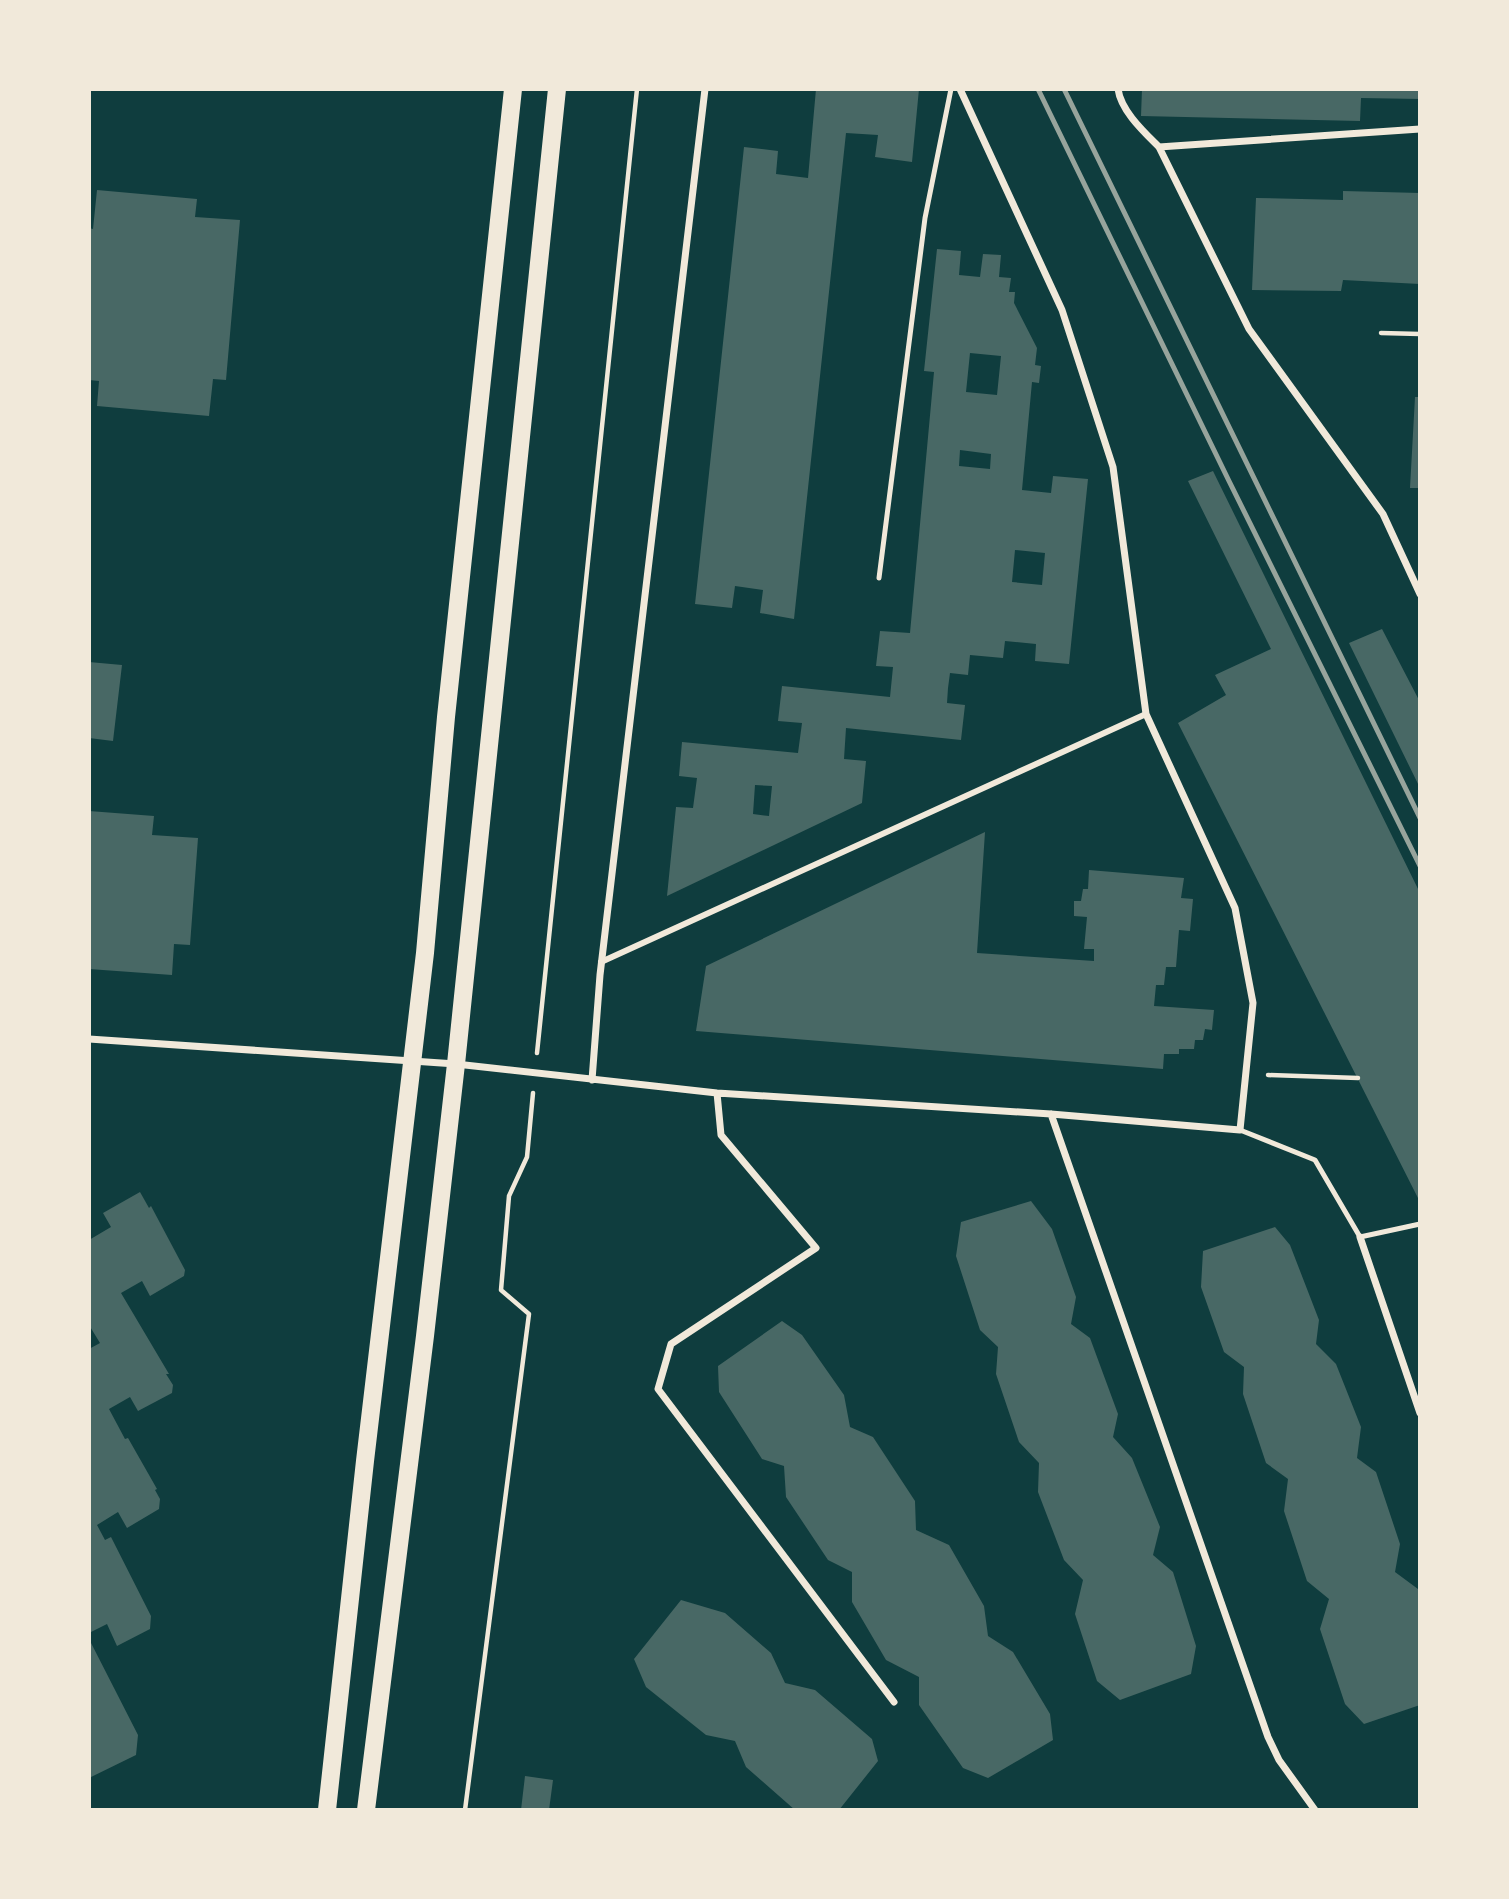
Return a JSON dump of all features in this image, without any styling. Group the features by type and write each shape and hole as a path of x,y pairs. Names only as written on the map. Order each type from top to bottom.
{"main road":[{"path":"327,1810 425,953 446,717 513,89"},
{"path":"366,1810 456,1064 557,89"}],"street":[{"path":"592,1080 601,962 705,89"},
{"path":"89,1039 456,1064 717,1093 1051,1114 1240,1130 1253,1003 1235,908 1146,714 1113,467 1062,310 960,89"},
{"path":"1118,89 1119,97 1139,127 1159,148 1249,329 1383,514 1420,594"},
{"path":"1159,148 1420,129"},
{"path":"601,962 1146,714"},
{"path":"717,1093 721,1135 816,1248 671,1344 658,1389 894,1702"},
{"path":"1051,1114 1268,1737 1279,1760 1315,1810"},
{"path":"1360,1237 1420,1413"}],"lane":[{"path":"879,578 925,218 951,89"},
{"path":"1240,1130 1315,1160 1360,1237 1420,1224"}],"path":[{"path":"465,1810 529,1314 501,1290 509,1196 527,1157 636,89"},
{"path":"1381,333 1420,334"},
{"path":"1246,1074 1358,1078"}],"building":[{"path":"816,89 919,89 912,162 875,157 878,135 846,133 794,619 760,613 763,590 735,586 732,608 695,604 744,147 778,151 776,174 808,178"},
{"path":"1142,89 1420,89 1420,99 1361,98 1360,121 1141,116"},
{"path":"97,190 197,199 195,217 240,220 226,380 213,379 209,416 97,406 99,381 89,380 89,228 93,229"},
{"path":"1343,191 1420,193 1420,284 1343,280 1341,291 1252,290 1256,198 1343,200"},
{"path":"937,249 961,251 959,275 980,277 983,254 1001,255 999,277 1011,278 1009,292 1015,292 1014,303 1037,348 1035,365 1041,366 1039,383 1032,382 1022,490 1051,493 1053,476 1088,479 1069,664 1035,661 1036,644 1005,641 1003,658 970,655 968,675 950,673 948,688 947,703 965,705 961,740 846,728 844,759 866,761 862,803 667,896 676,807 693,808 697,778 679,776 682,742 798,753 802,723 778,721 782,686 890,697 893,667 876,666 880,631 910,633 934,372 924,371","holes":["970,353 1001,356 997,395 966,392","960,450 991,454 990,469 959,466","1015,550 1045,553 1042,585 1012,582","755,785 772,786 769,816 753,814"]},
{"path":"1415,397 1420,397 1420,488 1410,488"},
{"path":"1213,471 1420,893 1420,1202 1178,723 1226,695 1215,675 1271,649 1188,481"},
{"path":"1382,629 1420,702 1420,788 1349,643"},
{"path":"89,662 122,665 113,741 89,738"},
{"path":"89,811 154,816 152,835 198,838 190,945 174,944 172,975 89,969"},
{"path":"985,832 977,953 1094,961 1094,949 1084,949 1087,917 1074,916 1074,901 1081,901 1083,889 1088,889 1089,870 1184,878 1181,898 1193,899 1190,931 1179,930 1176,967 1166,967 1164,985 1156,985 1154,1006 1214,1010 1212,1030 1205,1029 1203,1040 1195,1040 1194,1049 1179,1049 1179,1054 1164,1054 1163,1069 696,1031 706,966"},
{"path":"140,1192 149,1208 151,1206 185,1270 184,1276 150,1296 142,1281 121,1293 173,1385 172,1393 138,1411 130,1397 109,1409 157,1489 155,1490 160,1499 159,1509 127,1528 118,1512 97,1525 105,1540 111,1537 151,1616 150,1629 117,1646 107,1624 89,1633 89,1349 100,1343 89,1325 89,1240 111,1227 103,1213"},
{"path":"1031,1201 1052,1229 1076,1297 1071,1324 1090,1338 1118,1414 1113,1437 1132,1458 1160,1527 1153,1555 1173,1572 1196,1646 1191,1674 1120,1700 1097,1681 1075,1614 1083,1580 1064,1560 1038,1492 1039,1463 1019,1442 996,1374 998,1347 980,1330 956,1256 961,1222"},
{"path":"1275,1227 1290,1245 1319,1320 1316,1344 1336,1364 1361,1427 1357,1458 1376,1472 1400,1544 1395,1572 1418,1589 1420,1594 1420,1705 1364,1724 1345,1704 1320,1629 1329,1599 1307,1581 1284,1511 1288,1479 1266,1463 1243,1394 1244,1367 1224,1352 1201,1287 1203,1251"},
{"path":"782,1321 802,1335 844,1395 850,1427 873,1437 915,1501 916,1530 949,1545 984,1606 988,1636 1013,1652 1050,1714 1053,1740 988,1778 963,1768 919,1705 919,1677 886,1660 852,1602 852,1572 828,1560 786,1497 784,1466 762,1459 719,1392 718,1366"},
{"path":"681,1600 725,1613 771,1653 785,1683 815,1690 872,1739 878,1761 839,1810 795,1810 746,1767 735,1741 706,1735 646,1687 634,1659"},
{"path":"89,1639 138,1735 136,1755 89,1778"},
{"path":"525,1776 553,1780 549,1810 521,1810"}],"railway":[{"path":"1038,89 1420,866"},
{"path":"1064,89 1420,818"}]}
